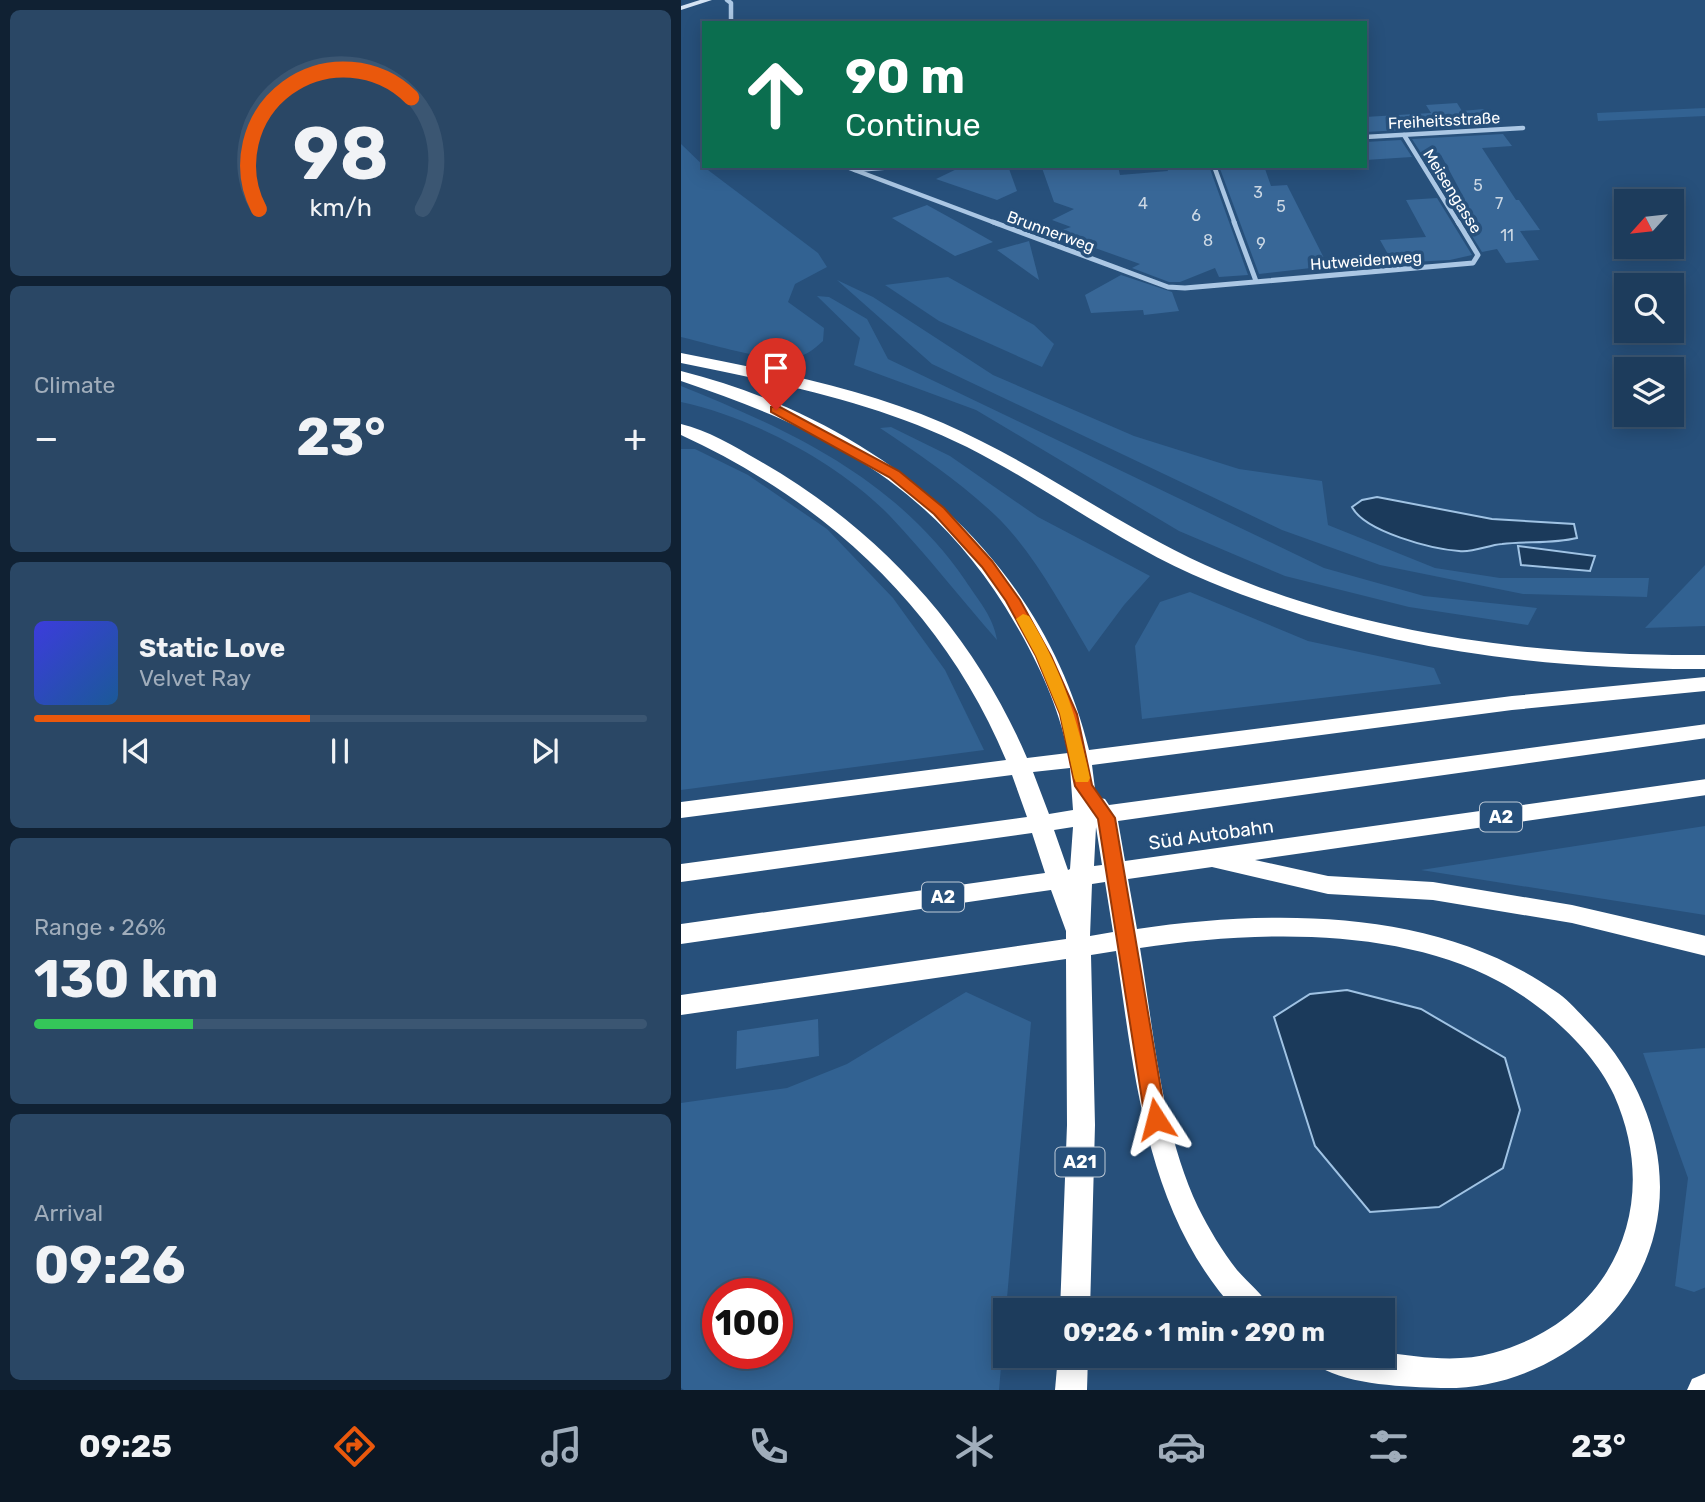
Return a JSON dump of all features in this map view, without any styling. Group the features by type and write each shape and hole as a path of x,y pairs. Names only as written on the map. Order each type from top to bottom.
{"highway":[{"path":"681,358 827,389 885,406 939,427 991,453 1153,548 1215,577 1282,602 1361,624 1491,649 1608,661 1705,662"},
{"path":"681,376 776,410 894,474 939,511 974,546 1013,600 1043,656 1068,714 1084,786 1106,818 1156,1119 1179,1197 1200,1244 1231,1288 1242,1298"},
{"path":"681,429 733,451 773,474 854,535 902,581 940,625 977,677 1000,722 1031,793 1078,933"},
{"path":"681,810 1512,704 1705,684"},
{"name":"Süd Autobahn","path":"681,873 1705,731"},
{"name":"A21","path":"1075,1298 1081,1013 1078,933 1084,786"},
{"name":"Süd Autobahn","path":"681,934 1705,787"},
{"path":"1206,859 1328,885 1433,891 1572,914 1705,946"},
{"path":"681,1005 1208,929 1281,926 1358,931 1434,945 1493,968 1547,999 1594,1045 1627,1095 1645,1162 1647,1207 1633,1261 1599,1311 1552,1346 1490,1369 1413,1372 1386,1368"},
{"path":"1071,1390 1072,1368"}],"main road":[{"path":"681,8 708,0"}],"street":[{"path":"727,0 731,3 731,21"},
{"name":"Freiheitsstraße","path":"1367,137 1523,128"},
{"name":"Meisengasse","path":"1404,135 1478,255 1477,261"},
{"name":"Brunnerweg","path":"848,168 1168,287 1185,288 1256,281"},
{"path":"851,170 879,168"},
{"path":"1215,168 1256,281"},
{"name":"Hutweidenweg","path":"1256,281 1463,265 1477,261"}],"shaded area":[{"path":"1705,108 1705,116 1598,121 1597,113"},
{"path":"681,144 702,164 702,168 706,168 818,253 827,267 795,284 788,302 824,328 823,341 810,352 788,358 774,357 681,337"},
{"path":"948,277 1034,325 1054,344 1042,367 939,321 885,285"},
{"path":"837,280 873,297 993,375 1134,436 1239,469 1322,481 1328,525 1435,568 1500,578 1649,578 1647,597 1523,594 1380,565 1282,530 932,364"},
{"path":"817,296 829,297 867,319 888,359 1324,568 1424,596 1537,608 1528,625 1409,607 1285,576 1179,531 976,410 854,365 860,338"},
{"path":"681,386 801,440 874,486 907,513 937,544 984,608 997,640 903,530 868,496 819,460 793,445 736,419 681,402"},
{"path":"891,427 950,456 1038,517 1150,576 1124,605 1089,652 1046,580 1009,529 954,480 880,428"},
{"path":"681,449 695,449 748,475 827,529 893,598 945,670 984,750 681,790"},
{"path":"1377,497 1492,519 1574,524 1577,538 1502,544 1475,550 1447,550 1384,531 1359,516 1352,507 1362,500"},
{"path":"1518,546 1595,556 1590,571 1521,565"},
{"path":"1705,565 1705,626 1645,628"},
{"path":"1190,592 1308,641 1434,668 1441,684 1142,719 1135,646 1160,602"},
{"path":"1705,826 1705,915 1421,870"},
{"path":"1347,990 1421,1009 1505,1058 1520,1110 1503,1168 1439,1207 1370,1212 1315,1146 1274,1017 1310,994"},
{"path":"966,992 1031,1022 1007,1298 993,1298 993,1368 1001,1368 999,1390 681,1388 681,1103 787,1088 847,1064"},
{"path":"1706,1048 1706,1287 1694,1292 1675,1286 1688,1178 1643,1053"}],"building":[{"path":"1457,103 1462,111 1484,109 1496,125 1367,132 1367,117 1431,113 1426,105"},
{"path":"1503,134 1512,146 1482,148 1516,200 1519,200 1540,230 1520,231 1539,260 1506,263 1497,249 1482,252 1448,197 1463,196 1441,155 1423,156 1412,139"},
{"path":"1401,140 1412,157 1367,160 1367,142"},
{"path":"959,168 1009,168 1017,191 997,200 936,179"},
{"path":"1042,168 1118,168 1120,175 1168,171 1167,168 1210,168 1248,275 1219,277 1215,268 1180,282 1169,282 1132,268 1140,264 1053,233 1071,227 1052,220 1074,209 1054,202"},
{"path":"1220,168 1265,168 1271,186 1287,185 1328,266 1259,274"},
{"path":"1437,198 1472,255 1450,260 1393,263 1380,240 1426,237 1406,200"},
{"path":"927,205 993,242 955,256 892,218"},
{"path":"1029,241 1039,280 997,250"},
{"path":"1121,275 1172,292 1179,311 1144,315 1143,310 1091,313 1085,295"},
{"path":"818,1019 819,1056 736,1069 737,1031"}],"slow traffic":[{"path":"1023,619 1043,656 1068,714 1082,778"}],"route":[{"path":"776,410 894,474 939,511 974,546 1013,600 1043,656 1068,714 1084,786 1106,818 1156,1119"}]}
